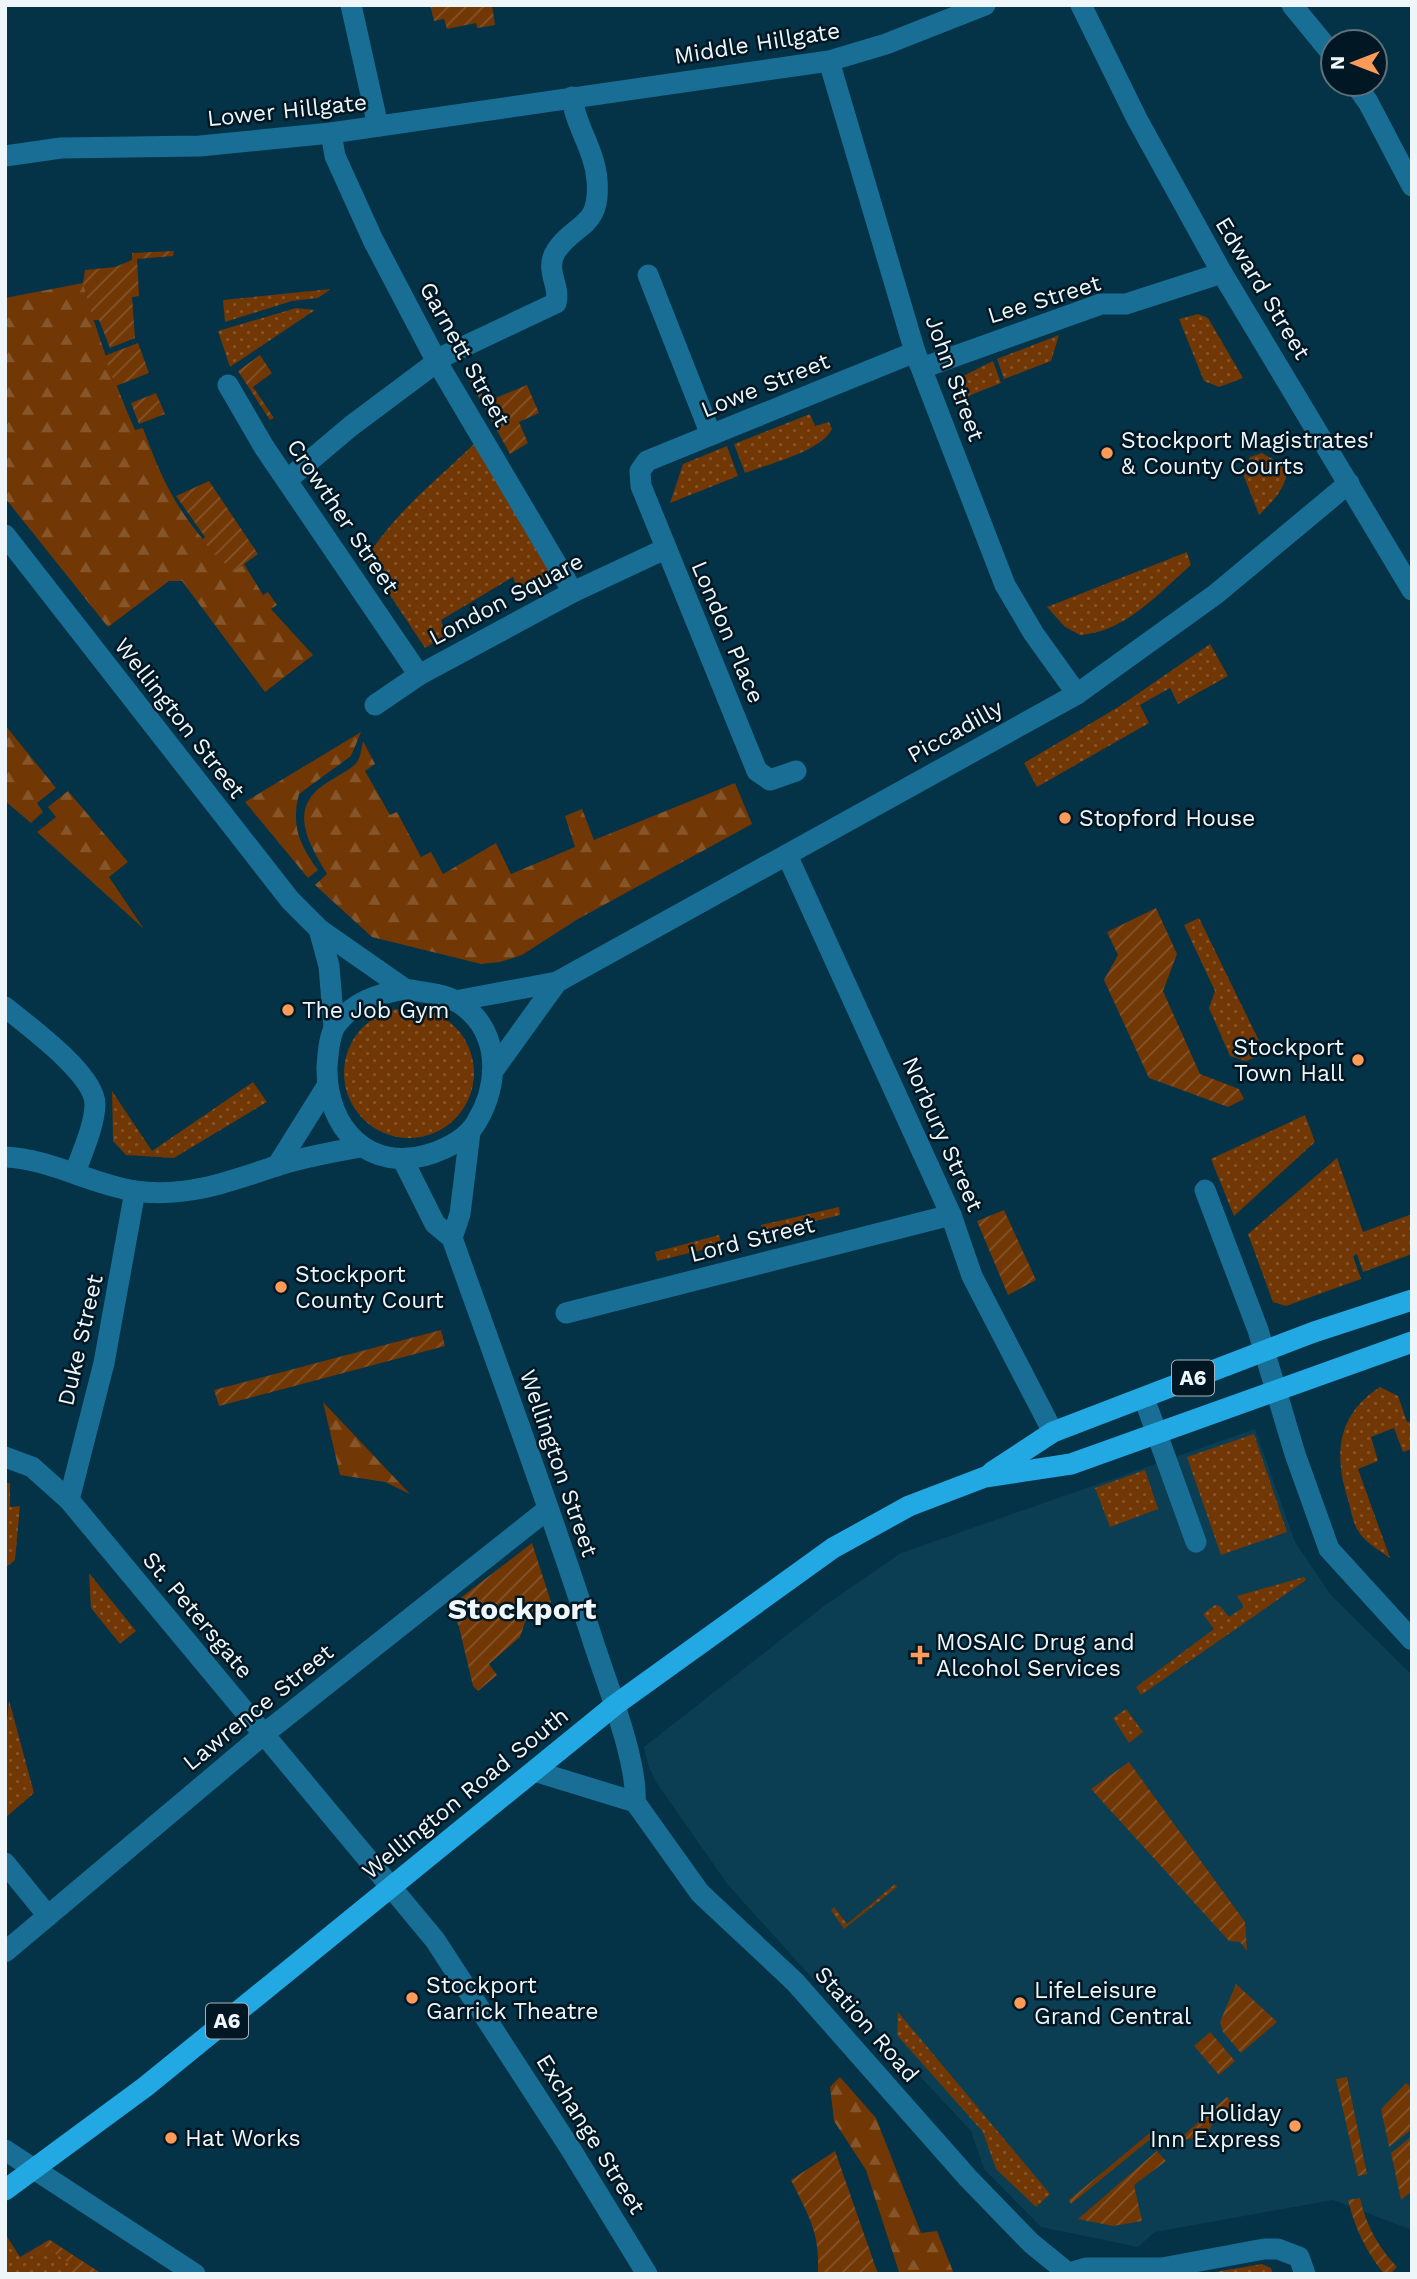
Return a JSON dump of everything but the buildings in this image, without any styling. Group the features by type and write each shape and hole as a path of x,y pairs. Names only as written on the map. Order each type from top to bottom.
{"highway":[{"name":"Wellington Road South","path":"985,1477 1053,1432 1264,1351 1412,1300"},
{"name":"Wellington Road South","path":"5,2190 145,2087 615,1705 833,1548 909,1506 985,1477 1070,1464 1412,1342"}],"street":[{"path":"351,5 378,126"},
{"name":"Middle Hillgate","path":"572,97 829,61 886,44 985,5"},
{"name":"Edward Street","path":"1081,5 1137,120 1222,273 1412,590"},
{"path":"1292,5 1319,38"},
{"name":"John Street","path":"829,61 919,360 1012,601 1077,694"},
{"path":"287,480 351,426 437,362 556,303 552,262 556,251 589,220 598,192 597,172 574,111 572,97"},
{"name":"Lower Hillgate","path":"5,156 61,148 200,146 331,133 572,97"},
{"path":"1365,98 1410,182"},
{"name":"Garnett Street","path":"331,133 335,156 373,240 437,362 573,592"},
{"name":"Lee Street","path":"919,360 1101,304 1126,304 1222,273"},
{"path":"648,275 711,435"},
{"name":"Lowe Street","path":"640,471 647,461 711,435 919,360"},
{"name":"Crowther Street","path":"228,384 243,415 419,675"},
{"name":"London Place","path":"640,471 641,486 665,549 757,771 770,780 796,771"},
{"name":"Piccadilly","path":"455,1001 557,982 1077,694 1216,594 1349,483"},
{"name":"Wellington Street","path":"5,535 255,858 318,929 405,989"},
{"name":"London Square","path":"375,705 419,675 573,592 665,549"},
{"name":"Norbury Street","path":"787,855 951,1215 976,1286 1053,1432"},
{"name":"Wellington Street","path":"318,929 330,965 334,1027"},
{"name":"Piccadilly","path":"495,1068 557,982"},
{"path":"5,1157 34,1160 135,1191 168,1193 207,1188 277,1166 360,1147 403,1160 449,1147 470,1132 486,1106 495,1068 486,1037 469,1011 455,1001 405,989 365,1000 350,1010 334,1027 327,1058 327,1086 337,1116 360,1147"},
{"path":"5,1006 82,1075 93,1094 91,1124 75,1173"},
{"path":"277,1166 327,1086"},
{"path":"452,1238 460,1214 470,1132"},
{"name":"Wellington Street","path":"403,1160 435,1224 452,1238 615,1705"},
{"path":"1205,1190 1264,1351 1329,1549 1412,1640"},
{"name":"Duke Street","path":"69,1500 104,1363 135,1191"},
{"name":"Lord Street","path":"566,1313 951,1215"},
{"path":"1144,1398 1196,1542"},
{"name":"St. Petersgate","path":"5,1457 32,1467 69,1500 392,1886"},
{"name":"Lawrence Street","path":"5,1952 264,1734 548,1509"},
{"name":"Station Road","path":"615,1705 636,1784 635,1802 700,1893 795,1982 952,2161 1031,2243 1069,2274 1086,2268 1149,2271 1243,2252 1278,2249 1299,2258 1306,2274"},
{"path":"534,1771 635,1802"},
{"path":"5,1863 48,1916"},
{"name":"Exchange Street","path":"392,1886 435,1940 472,1996 648,2274"},
{"path":"5,2150 195,2274"}],"shaded area":[{"path":"1255,1429 1295,1542 1331,1595 1412,1675 1412,2230 1333,2200 1155,2232 1138,2247 1041,2227 984,2169 971,2131 871,2024 841,2010 728,1885 656,1782 644,1747 824,1606 901,1553"}],"green space":[{"path":"430,5 492,5 495,25 477,28 476,23 447,29 444,19 434,21"},
{"path":"174,251 173,256 137,259 139,296 132,297 135,338 110,348 99,320 93,320 83,283 85,270 115,267 132,260 132,253"},
{"path":"83,283 106,358 135,430 143,428 178,506 233,571 244,564 263,595 268,592 277,605 271,609 313,655 265,692 182,581 169,581 108,627 5,498 5,298"},
{"path":"331,289 318,298 292,301 225,322 223,300"},
{"path":"296,308 315,310 230,367 218,331"},
{"path":"1198,314 1208,318 1243,378 1219,387 1204,381 1179,319"},
{"path":"1059,335 1051,361 1004,379 997,359"},
{"path":"138,343 149,373 116,386 104,356"},
{"path":"260,355 272,373 253,387 274,418 270,420 238,371"},
{"path":"993,361 1001,383 968,396 970,402 959,406 952,388 953,381"},
{"path":"470,369 486,402 527,385 539,413 519,422 528,443 510,454 465,372"},
{"path":"156,393 165,414 139,424 131,403"},
{"path":"810,414 815,426 829,422 832,429 826,437 806,450 745,473 734,444"},
{"path":"475,443 553,577 519,594 513,577 441,620 446,636 425,648 366,559 403,511"},
{"path":"727,446 738,476 670,503 683,464"},
{"path":"1262,453 1288,468 1281,489 1259,515 1243,474 1250,457"},
{"path":"209,481 258,554 233,572 202,540 205,537 176,496"},
{"path":"1187,552 1191,565 1140,610 1112,627 1080,635 1065,627 1047,607"},
{"path":"1210,644 1228,676 1178,704 1170,688 1140,705 1149,723 1037,787 1024,763 1120,706"},
{"path":"5,725 56,788 37,803 43,812 31,823 5,801"},
{"path":"361,732 351,756 299,794 296,816 298,834 318,870 308,878 245,802"},
{"path":"363,741 375,764 365,771 390,815 397,812 421,857 431,852 443,874 496,843 511,874 575,847 565,816 582,809 594,840 735,783 752,824 578,919 522,955 500,962 481,964 372,937 315,885 327,874 308,839 304,816 307,804 313,794 357,762"},
{"path":"68,791 128,862 109,877 144,929 37,832 56,817 48,807"},
{"path":"1156,908 1177,954 1163,991 1200,1074 1239,1089 1244,1099 1228,1107 1149,1078 1104,980 1118,955 1107,932"},
{"path":"1199,918 1265,1053 1246,1061 1230,1056 1209,1008 1215,991 1184,925"},
{"path":"409,1008 434,1013 455,1027 469,1048 474,1073 469,1098 455,1119 434,1133 409,1138 384,1133 363,1119 349,1098 344,1073 349,1048 363,1027 384,1013"},
{"path":"253,1082 267,1102 174,1158 126,1155 113,1141 112,1091 152,1151"},
{"path":"1305,1115 1315,1142 1234,1216 1211,1159"},
{"path":"1337,1158 1363,1232 1412,1214 1412,1254 1363,1272 1357,1254 1353,1256 1361,1279 1286,1306 1273,1302 1248,1234"},
{"path":"839,1207 840,1215 763,1234 761,1225"},
{"path":"1004,1210 1036,1280 1008,1295 977,1221"},
{"path":"719,1235 722,1245 657,1261 655,1252"},
{"path":"441,1330 445,1346 219,1406 214,1390"},
{"path":"1380,1387 1398,1396 1407,1422 1412,1421 1412,1449 1403,1452 1394,1428 1371,1437 1378,1461 1358,1469 1390,1558 1368,1542 1357,1529 1344,1486 1340,1454 1346,1424 1365,1398"},
{"path":"323,1402 410,1494 385,1482 340,1475"},
{"path":"1254,1434 1287,1532 1221,1555 1187,1457"},
{"path":"1145,1470 1158,1509 1110,1527 1095,1488"},
{"path":"5,1483 10,1483 10,1507 20,1506 15,1560 5,1568"},
{"path":"532,1543 551,1602 525,1622 520,1637 489,1664 497,1675 478,1691 473,1686 459,1627 450,1606"},
{"path":"89,1573 136,1631 120,1644 91,1608"},
{"path":"1304,1577 1306,1580 1141,1695 1136,1687 1214,1629 1203,1614 1215,1605 1220,1606 1229,1617 1244,1607 1237,1596"},
{"path":"9,1700 34,1793 5,1818 5,1741"},
{"path":"1126,1709 1143,1732 1129,1743 1113,1718"},
{"path":"1129,1762 1245,1922 1247,1951 1240,1942 1229,1941 1091,1789"},
{"path":"895,1884 897,1887 844,1929 831,1910 834,1907 847,1924"},
{"path":"1236,1984 1277,2022 1241,2053 1223,2032 1220,2022"},
{"path":"898,2012 1050,2194 1036,2207 996,2169 983,2132 897,2035"},
{"path":"1210,2032 1235,2061 1219,2075 1194,2046"},
{"path":"840,2077 876,2118 921,2233 937,2231 954,2274 899,2272 866,2170 834,2121 830,2087"},
{"path":"1347,2077 1367,2174 1358,2176 1336,2079"},
{"path":"1406,2083 1412,2087 1412,2129 1389,2147 1381,2109"},
{"path":"1227,2097 1233,2104 1213,2122 1207,2136 1177,2141"},
{"path":"1151,2132 1154,2136 1071,2204 1069,2200"},
{"path":"1412,2136 1412,2191 1401,2200 1391,2153"},
{"path":"835,2151 878,2274 818,2274 815,2236 791,2180"},
{"path":"1157,2151 1166,2161 1134,2185 1142,2221 1113,2226 1078,2219"},
{"path":"1360,2198 1374,2235 1397,2267 1390,2274 1384,2274 1354,2221 1348,2200"},
{"path":"6,2235 20,2257 49,2240 102,2274 5,2274"},
{"path":"49,2240 102,2274 62,2274 69,2263 44,2246 37,2255 30,2253"},
{"path":"1262,2264 1271,2268 1273,2274 1203,2274"}],"place":[{"name":"Stockport Magistrates' & County Courts","path":"1107,453"},
{"name":"Stopford House","path":"1065,818"},
{"name":"The Job Gym","path":"288,1010"},
{"name":"Stockport Town Hall","path":"1358,1060"},
{"name":"Stockport County Court","path":"281,1287"},
{"name":"MOSAIC Drug and Alcohol Services","path":"920,1655"},
{"name":"Stockport Garrick Theatre","path":"412,1998"},
{"name":"LifeLeisure Grand Central","path":"1020,2003"},
{"name":"Holiday Inn Express","path":"1295,2126"},
{"name":"Hat Works","path":"171,2138"}],"district":[{"name":"Stockport","path":"522,1609"}]}
